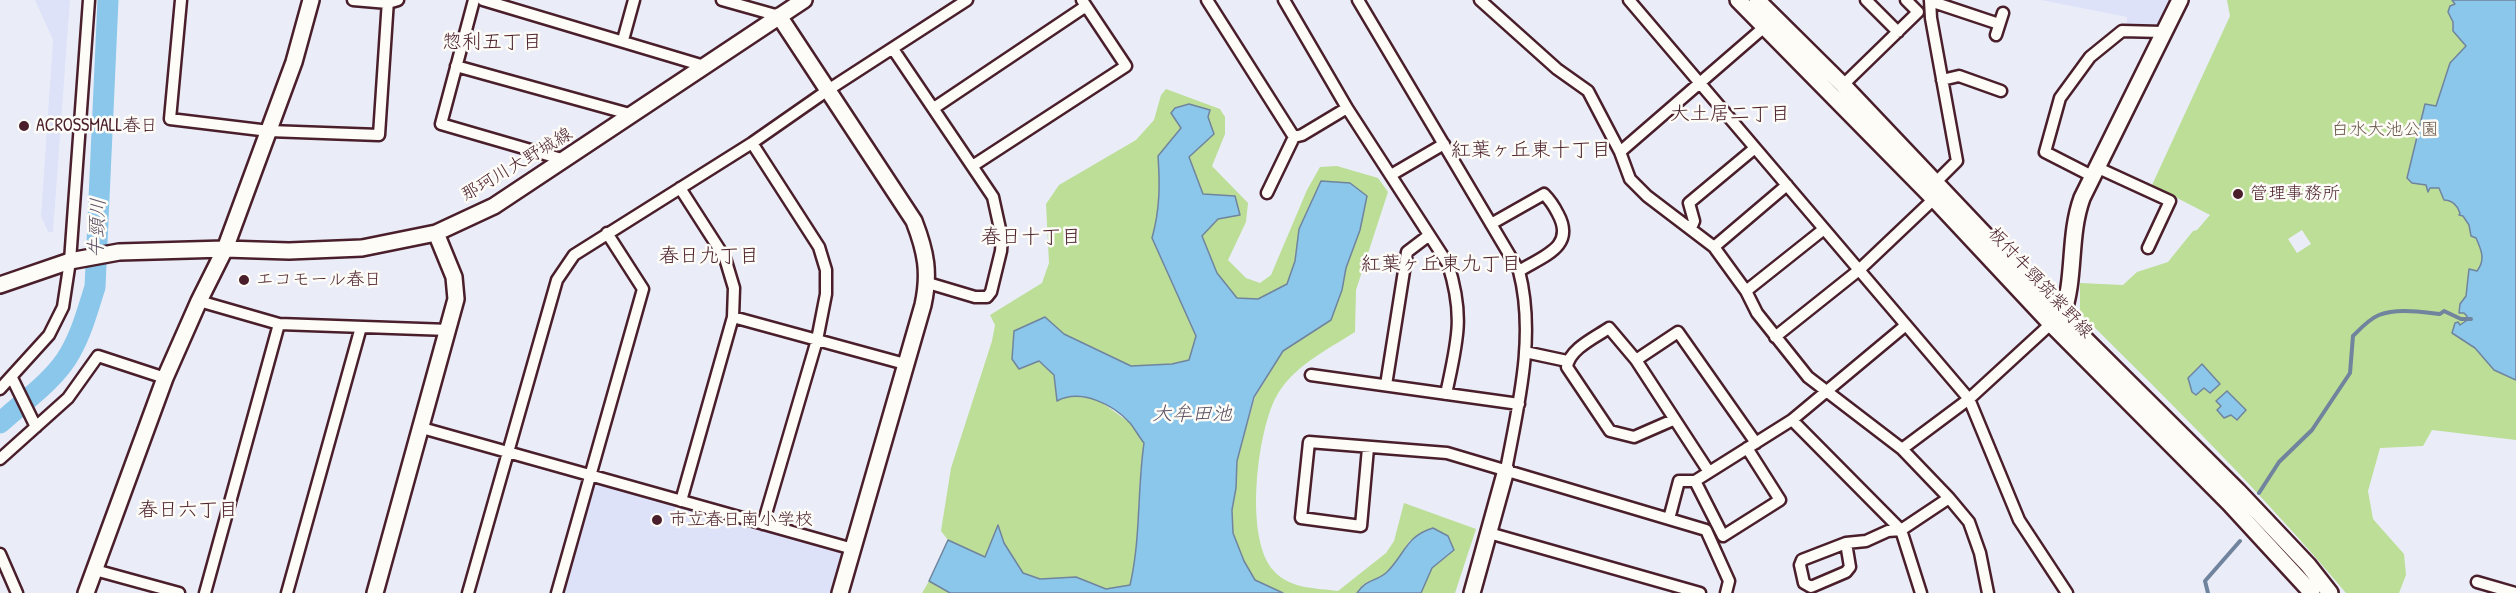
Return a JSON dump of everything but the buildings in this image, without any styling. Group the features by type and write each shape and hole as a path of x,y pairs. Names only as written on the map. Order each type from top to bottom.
{"main road":[{"path":"86,593 165,378 225,249 270,131 294,62 311,0"},
{"name":"那珂川大野城線","path":"0,285 73,260 119,252 362,248 435,233 494,206 804,0"},
{"name":"板付牛頸筑紫野線","path":"1738,0 1770,22 1843,85 2056,320 2312,593"},
{"name":"板付牛頸筑紫野線","path":"1757,0 1770,22 1937,191"},
{"path":"2056,320 2070,296 2075,218 2094,171 2180,0"},
{"path":"779,16 914,221 923,245 928,283 840,593"},
{"path":"375,593 456,299 454,277 435,233"},
{"name":"板付牛頸筑紫野線","path":"2056,320 2238,491 2308,565 2330,593"},
{"path":"1472,593 1506,471"}],"street":[{"path":"0,388 13,380 49,335 60,312 73,260 89,0"},
{"path":"181,0 170,119 270,131 379,135 391,1 353,0"},
{"path":"474,0 441,124 565,160"},
{"path":"483,0 704,66"},
{"path":"623,40 633,0"},
{"path":"722,0 779,16"},
{"path":"468,593 557,280 574,255 752,143 828,90 967,0"},
{"path":"1208,0 1294,137"},
{"path":"1284,0 1347,108 1448,264 1457,291 1458,335 1446,394"},
{"path":"1358,0 1519,271 1525,294 1525,352 1519,404 1506,471"},
{"path":"1480,0 1557,69 1588,91 1620,152 1630,179 1647,196 1714,247 1746,291 1756,313 1808,377 1902,449 1949,498 1969,522 1980,553 1988,593"},
{"path":"1629,0 1968,399 2019,520 2067,593"},
{"path":"1866,0 1898,32"},
{"path":"1843,85 1918,12 1906,0"},
{"path":"1775,337 1859,270 1937,191 1957,161 1930,0 1999,24"},
{"path":"934,108 1084,3 1126,66 974,165"},
{"path":"1620,152 1770,22"},
{"path":"2148,248 2170,201 2045,152 2060,98 2090,57 2122,31 2162,32"},
{"path":"893,49 974,165 993,197 1002,238 991,292 982,298 928,283"},
{"path":"456,66 633,115"},
{"path":"1942,80 1959,76 1983,90 2001,91"},
{"path":"1294,137 1302,135 1347,108"},
{"path":"1267,193 1294,137"},
{"path":"752,143 819,247 826,270 826,294 817,340 763,524"},
{"path":"1391,174 1444,144"},
{"path":"1690,228 1694,221 1689,203 1755,148"},
{"path":"1714,247 1787,185"},
{"path":"680,188 725,258 735,288 733,317 681,501"},
{"path":"1491,224 1544,194 1550,199 1564,225 1564,238 1557,248 1519,271"},
{"path":"1746,291 1824,230"},
{"path":"557,593 592,476 643,289 608,233"},
{"path":"1386,386 1407,252 1428,236"},
{"path":"199,301 279,324 449,330"},
{"path":"733,317 904,364"},
{"path":"1902,449 1968,399 2056,320"},
{"path":"205,593 279,324"},
{"path":"1669,519 1679,481 1695,481 1792,420 1906,326"},
{"path":"287,593 360,327"},
{"path":"1674,420 1634,437 1610,431 1567,367 1568,361 1574,353 1609,328 1636,360 1709,472"},
{"path":"1636,360 1678,332 1752,445 1780,500 1723,536 1695,481"},
{"path":"1525,352 1568,361"},
{"path":"0,459 34,424 68,398 98,356 165,378"},
{"path":"1311,375 1519,404"},
{"path":"13,380 34,424"},
{"path":"1792,420 1901,530 1921,593"},
{"path":"422,428 853,549"},
{"path":"1368,448 1361,526 1301,518 1309,442 1447,453 1706,530 1729,582 1726,593"},
{"path":"1846,543 1850,567 1846,572 1811,587 1804,583 1800,565 1802,560 1846,543 1866,541 1888,531 1901,530 1949,498"},
{"path":"1489,533 1700,593"},
{"path":"0,554 17,593"},
{"path":"95,570 178,593"},
{"path":"2484,587 2515,593"}],"shaded area":[{"path":"35,0 70,0 53,232 48,232 41,216 53,40"},
{"path":"2041,0 2170,0 2155,28 2127,25 2127,17"},
{"name":"市立春日南小学校","path":"601,484 842,551 831,593 564,593 593,488"}],"green space":[{"name":"白水大池公園","path":"2227,0 2516,0 2516,440 2432,430 2423,446 2380,448 2368,491 2373,519 2404,554 2406,575 2399,593 2346,593 2250,485 2080,313 2080,283 2123,285 2137,272 2168,262 2193,231 2197,230 2210,215 2152,185 2230,16","holes":["2302,230 2311,244 2297,253 2288,239"]},
{"path":"1166,89 1220,109 1225,117 1225,134 1212,166 1248,203 1246,222 1228,260 1246,278 1260,283 1271,275 1307,190 1320,167 1337,166 1378,178 1388,192 1356,290 1355,332 1300,368 1282,388 1269,415 1263,437 1256,487 1259,536 1265,556 1274,571 1288,581 1304,587 1338,591 1386,553 1394,541 1404,503 1476,529 1455,593 1421,593 1432,568 1449,555 1410,540 1388,572 1366,583 1357,593 1283,593 1255,580 1244,561 1233,533 1232,510 1237,461 1255,397 1283,351 1331,320 1360,230 1311,207 1299,229 1295,261 1287,284 1258,299 1237,298 1217,273 1201,236 1218,219 1240,214 1235,196 1203,194 1189,157 1214,134 1208,117 1181,128 1158,156 1159,197 1152,238 1196,336 1189,360 1172,364 1131,366 1064,334 1045,318 1038,361 1054,375 1067,396 1097,399 1130,423 1144,443 1136,550 1130,585 1106,589 1076,577 1040,579 1023,573 1004,543 998,526 985,557 948,540 941,531 951,468 992,341 995,325 990,315 1042,283 1049,263 1046,204 1059,185 1136,140 1154,120 1161,95"},
{"path":"929,581 950,593 922,593"}],"water":[{"path":"2452,0 2516,0 2516,380 2494,370 2475,348 2452,333 2455,323 2458,322 2460,325 2466,321 2467,316 2459,313 2460,304 2466,296 2469,269 2477,271 2480,267 2481,250 2476,238 2471,236 2469,225 2463,216 2459,215 2458,208 2452,202 2444,200 2439,188 2430,188 2428,192 2426,185 2412,183 2407,178 2425,104 2436,106 2450,63 2466,46 2453,31 2453,22 2448,12 2450,6 2455,4"},
{"name":"大牟田池","path":"1189,104 1210,110 1208,117 1214,134 1189,157 1203,194 1235,196 1240,215 1218,219 1202,236 1217,273 1237,298 1258,299 1287,284 1295,261 1299,229 1321,181 1350,183 1367,196 1360,230 1331,320 1283,351 1254,397 1237,461 1232,510 1233,533 1244,561 1255,580 1283,593 950,593 929,581 948,540 985,557 998,525 1004,543 1023,573 1040,579 1076,577 1106,589 1130,585 1136,550 1144,443 1123,416 1097,400 1076,396 1057,401 1054,375 1039,361 1019,369 1012,359 1014,331 1045,317 1064,334 1131,366 1172,364 1189,360 1196,336 1152,238 1159,197 1158,156 1181,128 1171,113 1175,108"},
{"path":"2202,364 2220,384 2210,393 2204,388 2196,395 2192,392 2188,378"},
{"path":"2227,391 2246,410 2237,420 2231,415 2224,418 2217,410 2221,406 2216,401"},
{"path":"1433,528 1448,536 1454,550 1432,568 1421,593 1357,593 1368,582 1387,572 1411,541 1424,531"}],"waterway":[{"name":"牛頸川","path":"0,423 48,381 64,363 78,337 95,287 108,0"},
{"path":"2259,493 2279,462 2312,430 2350,373 2353,336 2368,322 2379,315 2401,311 2440,314 2444,311 2461,319 2471,319"},
{"path":"2208,593 2205,581 2240,541"}],"place":[{"name":"ACROSSMALL春日","path":"24,126"},
{"name":"管理事務所","path":"2238,194"},
{"name":"エコモール春日","path":"244,280"},
{"name":"市立春日南小学校","path":"657,520"}],"district":[{"name":"惣利五丁目","path":"492,43"},
{"name":"大土居二丁目","path":"1730,115"},
{"name":"紅葉ヶ丘東十丁目","path":"1531,151"},
{"name":"春日十丁目","path":"1031,238"},
{"name":"春日九丁目","path":"709,257"},
{"name":"紅葉ヶ丘東九丁目","path":"1441,265"},
{"name":"春日六丁目","path":"188,511"}]}
